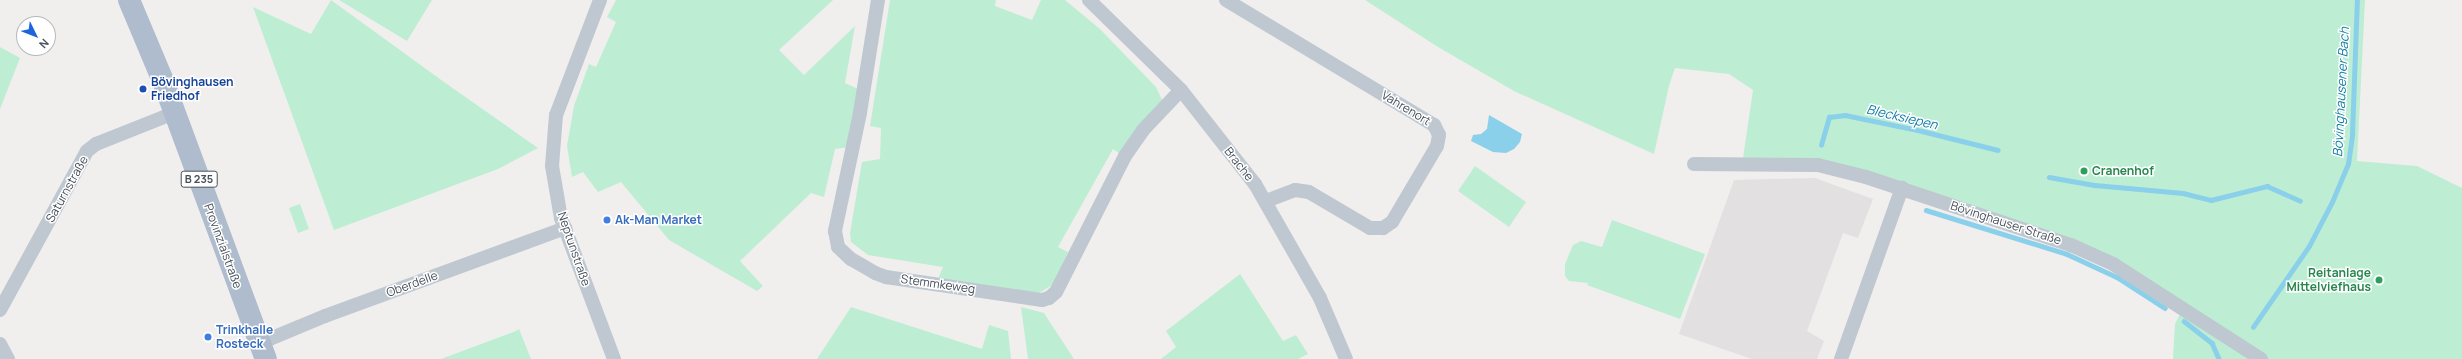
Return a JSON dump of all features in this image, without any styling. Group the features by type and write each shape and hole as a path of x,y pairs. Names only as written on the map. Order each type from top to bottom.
{"main road":[{"name":"Provinzialstraße","path":"129,0 144,33 263,351"}],"street":[{"name":"Neptunstraße","path":"600,0 556,115 552,166 561,218 614,359"},
{"name":"Stemmkeweg","path":"878,0 858,121 835,231 838,247 851,259 875,273 931,284 1042,300 1049,298 1056,292 1125,156 1143,130 1181,90"},
{"name":"Brache","path":"1089,0 1181,90 1267,201 1320,298 1346,359"},
{"name":"Vahrenort","path":"1226,0 1434,125 1439,135 1437,146 1392,222 1383,228 1370,228 1309,192 1295,190 1267,201"},
{"name":"Saturnstraße","path":"0,310 87,151 96,144 174,113"},
{"name":"Bövinghauser Straße","path":"1694,164 1818,166 1902,188 2071,245 2113,264 2261,359"},
{"path":"1841,359 1902,188"},
{"name":"Oberdelle","path":"263,351 325,316 565,228"},
{"path":"0,344 8,359"}],"shaded area":[{"path":"1815,178 1873,199 1858,238 1843,233 1807,331 1824,341 1817,359 1752,359 1679,334 1734,180"}],"green space":[{"path":"331,0 538,148 498,169 334,230 253,7 311,34"},
{"path":"339,0 432,0 407,41"},
{"path":"616,0 833,0 779,50 804,75 855,26 845,83 858,89 849,147 835,149 824,197 811,193 740,261 763,286 757,291 669,240 621,182 598,192 583,172 572,177 567,146 574,106 589,64 596,67 616,22 607,17"},
{"path":"890,0 996,0 995,6 1032,20 1041,0 1065,0 1100,29 1156,87 1164,104 1120,154 1113,149 1058,247 1068,252 1054,284 1039,293 938,279 943,267 868,255 851,242 850,233 862,162 880,159 881,128 870,126"},
{"name":"Cranenhof","path":"1365,0 2365,0 2357,161 2417,166 2462,188 2462,359 2173,359 2175,324 2183,308 2113,264 1818,165 1742,165 1753,90 1729,74 1675,68 1669,86 1654,154 1514,91 1438,47"},
{"path":"0,47 20,58 0,109"},
{"path":"1475,166 1526,202 1509,227 1458,191"},
{"path":"300,204 309,229 298,233 289,208"},
{"path":"1612,220 1705,254 1680,319 1587,285 1588,283 1569,281 1565,276 1565,264 1573,245 1581,241 1602,247"},
{"path":"1240,274 1283,341 1296,335 1308,354 1298,359 1161,359 1176,347 1166,331"},
{"path":"851,307 982,349 989,325 1008,331 1011,359 817,359"},
{"path":"1021,307 1044,313 1074,359 1028,359"},
{"path":"519,329 531,359 441,359 516,331"}],"water":[{"path":"1489,115 1522,134 1520,142 1514,149 1506,153 1493,152 1471,141 1473,135 1481,134 1487,129"}],"waterway":[{"name":"Bövinghausener Bach","path":"2253,327 2309,246 2332,202 2348,164 2352,134 2357,0"},
{"name":"Blecksiepen","path":"1821,145 1829,117 1845,115 1922,131 1998,150"},
{"name":"Blecksiepen","path":"2049,177 2095,185 2183,193 2211,200 2267,186 2300,201"},
{"path":"1926,210 2067,254 2117,277 2165,308"},
{"path":"2184,321 2212,343 2219,359"}],"place":[{"name":"Bövinghausen Friedhof","path":"143,89"},
{"name":"Cranenhof","path":"2084,171"},
{"name":"Ak-Man Market","path":"607,220"},
{"name":"Reitanlage Mittelviefhaus","path":"2379,280"},
{"name":"Trinkhalle Rosteck","path":"208,337"}]}
